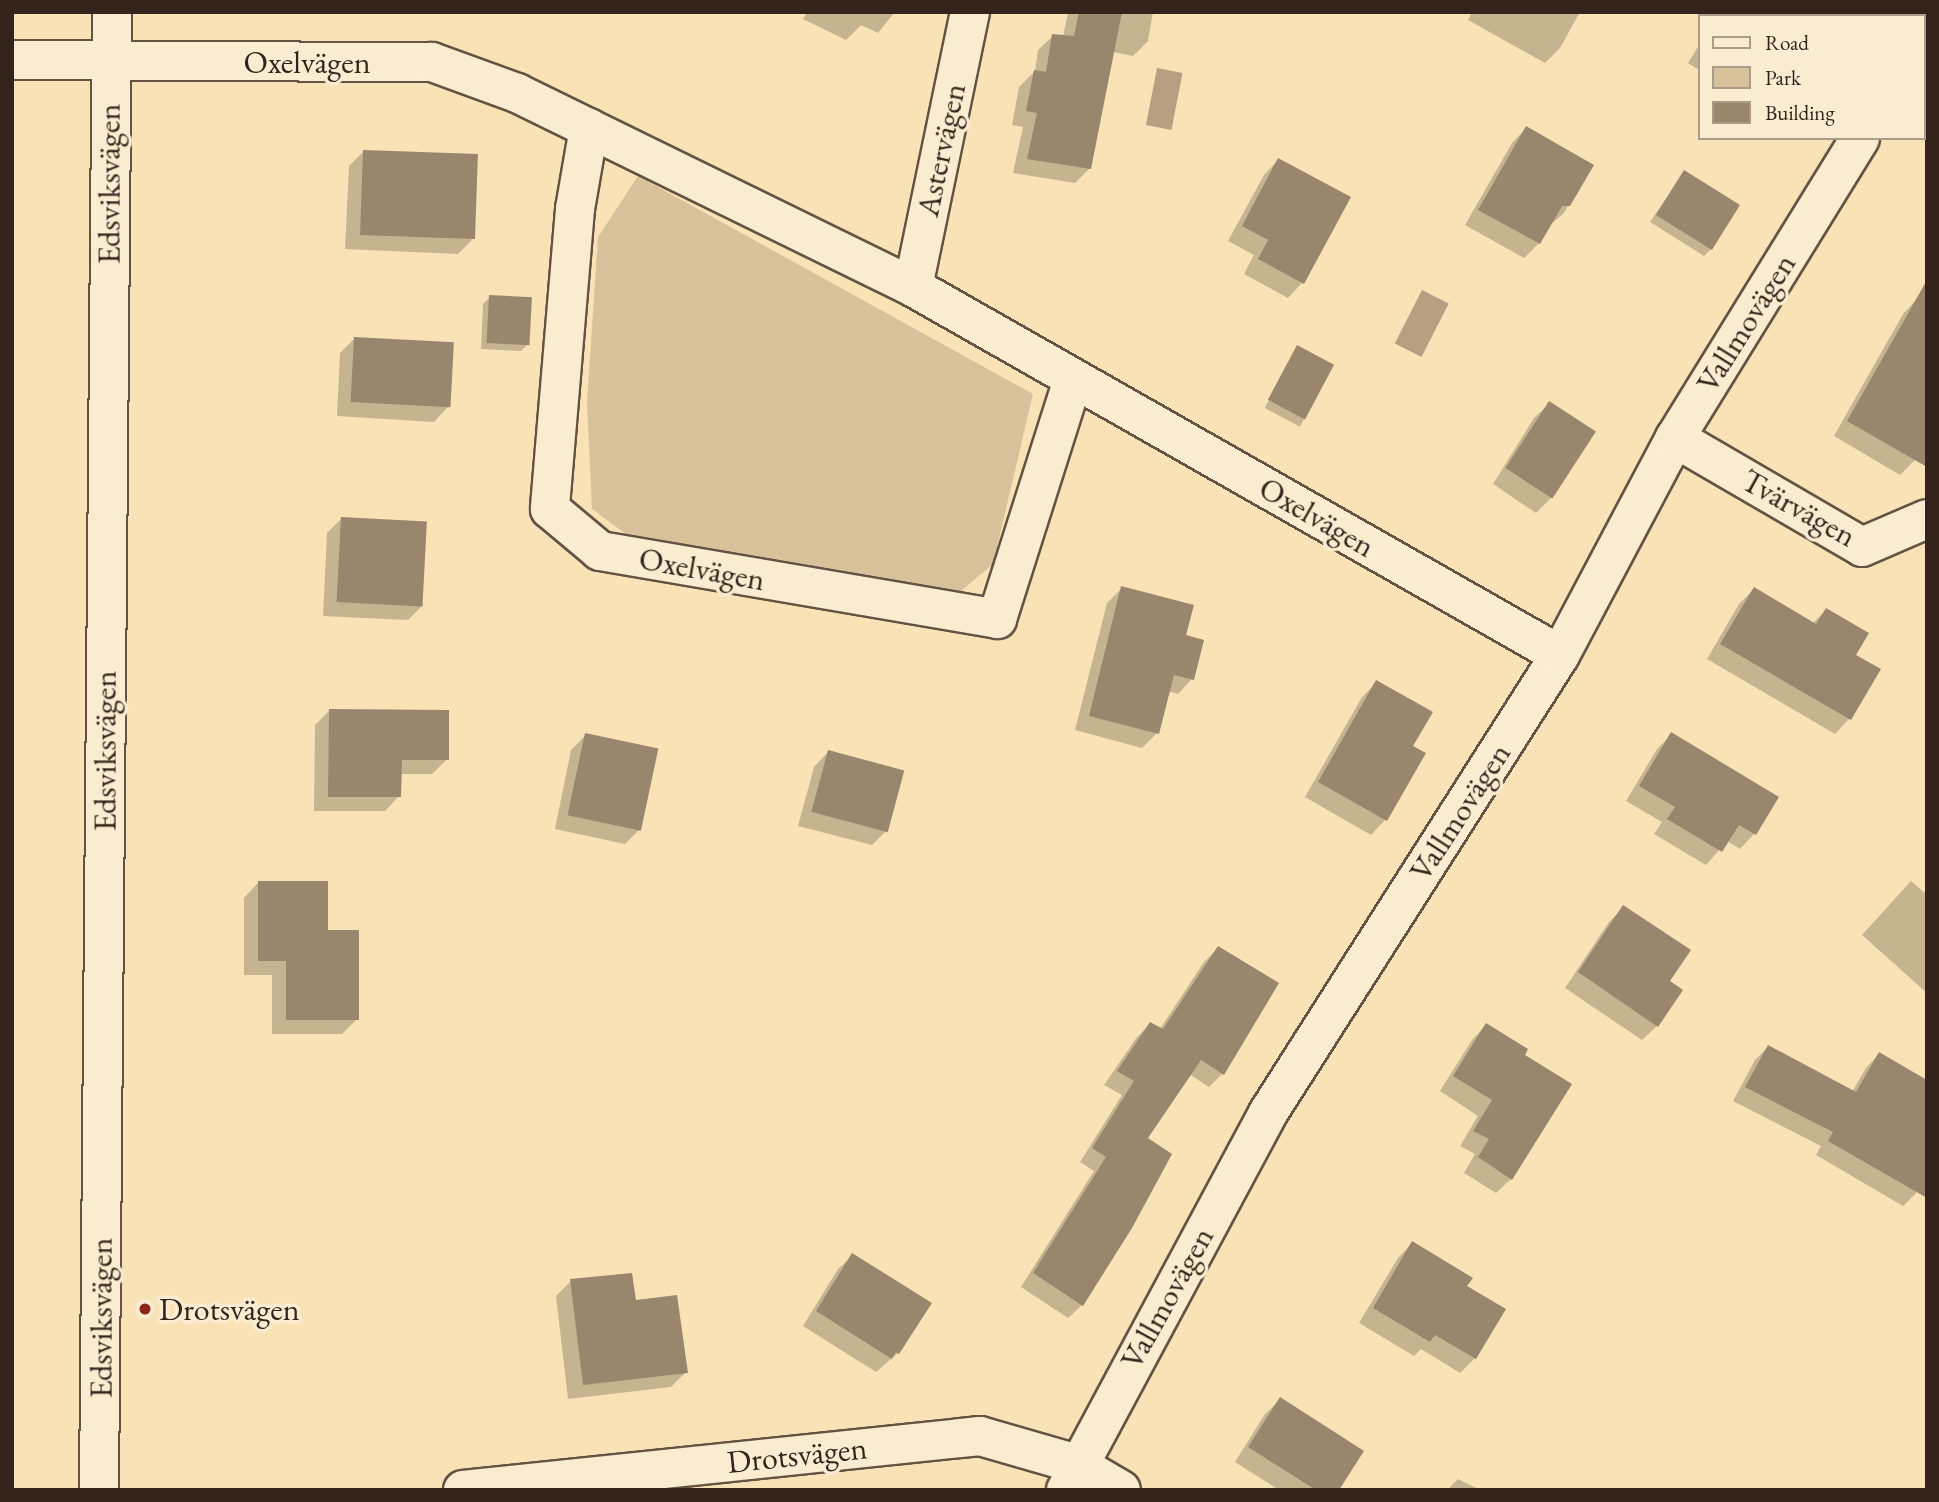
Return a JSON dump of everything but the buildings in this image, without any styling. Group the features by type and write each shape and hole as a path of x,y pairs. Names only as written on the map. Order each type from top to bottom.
{"street":[{"name":"Edsviksvägen","path":"100,1490 112,12"},
{"name":"Astervägen","path":"913,287 970,12"},
{"name":"Oxelvägen","path":"12,60 432,62 517,93 913,287 1560,655"},
{"name":"Oxelvägen","path":"589,128 575,209 550,509 600,551 997,620 1073,379"},
{"name":"Vallmovägen","path":"1071,1477 1268,1113 1560,655 1675,438 1859,140"},
{"name":"Tvärvägen","path":"1675,438 1862,547 1927,519"},
{"name":"Drotsvägen","path":"463,1490 979,1436 1071,1477 1121,1490"}],"green space":[{"path":"638,176 1033,394 993,564 955,596 908,592 630,537 592,509 587,403 598,237"}],"shaded area":[{"path":"1157,68 1183,73 1171,130 1146,125"},
{"path":"1422,290 1449,304 1421,357 1395,343"}],"place":[{"name":"Drotsvägen","path":"145,1309"}]}
